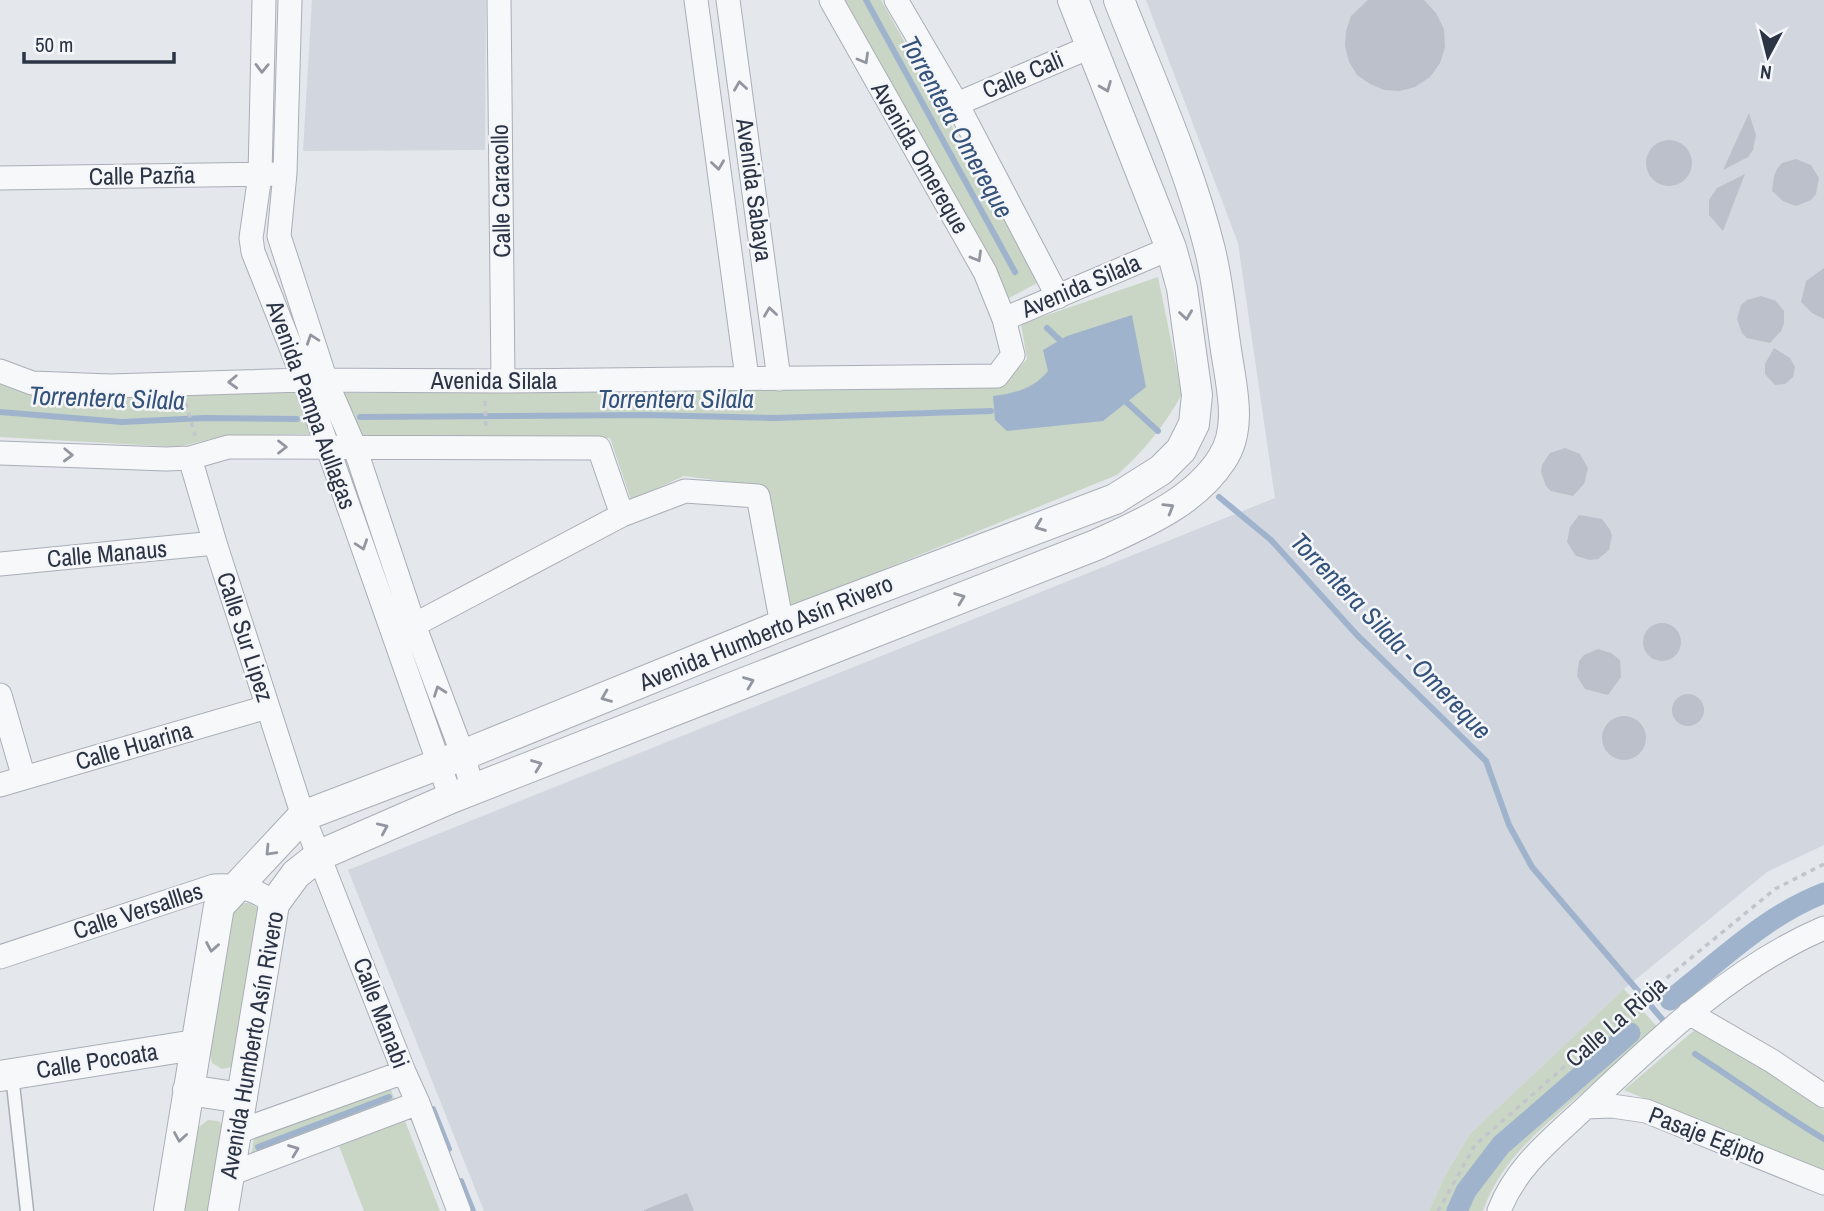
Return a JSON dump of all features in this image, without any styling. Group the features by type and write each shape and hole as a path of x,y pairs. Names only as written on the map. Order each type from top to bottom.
{"street":[{"name":"Avenida Pampa Aullagas","path":"264,0 260,175 251,238 253,252 315,380 355,448 414,625 450,759"},
{"name":"Avenida Pampa Aullagas","path":"290,0 285,173 279,236 315,380 328,446 462,794"},
{"name":"Calle Caracollo","path":"499,0 503,381"},
{"name":"Avenida Sabaya","path":"696,0 747,378"},
{"name":"Avenida Sabaya","path":"729,0 779,379"},
{"name":"Avenida Omereque","path":"831,0 985,272 1004,319"},
{"path":"896,0 957,104 1058,297"},
{"name":"Avenida Humberto Asín Rivero","path":"169,1211 219,906 303,816 782,625 1115,499 1161,470 1181,450 1194,424 1198,395 1182,288 1171,248 1073,0"},
{"name":"Avenida Humberto Asín Rivero","path":"223,1211 274,904 296,874 320,855 462,794 1096,545 1140,525 1176,504 1200,486 1223,459 1233,434 1233,397 1210,251 1183,166 1119,0"},
{"name":"Calle Cali","path":"957,104 1090,47"},
{"name":"Calle Pazña","path":"0,178 285,173"},
{"name":"Avenida Silala","path":"0,371 32,383 110,386 315,380 503,381 997,376 1013,355 1004,319 1171,248"},
{"path":"0,453 166,459 190,458 228,447 599,447 622,515"},
{"name":"Calle Sur Lipez","path":"190,458 303,816"},
{"path":"414,625 622,515 685,491 758,496 782,625"},
{"path":"1080,511 1096,545"},
{"name":"Calle Manaus","path":"0,564 215,544"},
{"path":"0,695 24,778"},
{"name":"Calle Huarina","path":"0,785 267,707"},
{"name":"Calle Manabi","path":"303,816 459,1211"},
{"name":"Calle Versallles","path":"0,957 214,886 237,885 264,895 274,904"},
{"name":"Calle La Rioja","path":"1499,1211 1507,1191 1524,1166 1643,1053 1689,1013 1792,942 1824,928"},
{"path":"1689,1013 1772,1061 1824,1096"},
{"name":"Calle Pocoata","path":"6,1076 195,1045"},
{"path":"237,1132 404,1073"},
{"path":"188,1090 242,1098"},
{"path":"230,1174 418,1103"},
{"name":"Pasaje Egipto","path":"1586,1107 1612,1105 1646,1111 1824,1183"}],"lane":[{"path":"6,1076 27,1211"}],"path":[{"path":"485,407 486,426"},
{"path":"188,411 192,426"},
{"name":"Calle La Rioja","path":"1438,1211 1475,1145 1652,990 1775,889 1824,864"}],"shaded area":[{"path":"312,0 486,0 485,150 303,151"},
{"path":"1146,0 1824,0 1824,845 1767,872 1624,989 1470,1134 1446,1174 1429,1211 484,1211 348,870 1275,498 1238,243"}],"green space":[{"path":"840,0 881,0 1039,282 1009,298"},
{"path":"1158,277 1182,394 1153,438 1117,475 791,607 765,487 684,476 631,500 610,438 359,436 342,393 1000,388 1027,359 1021,324"},
{"path":"0,380 293,387 310,434 223,436 178,447 0,437"},
{"path":"244,903 258,908 232,1067 222,1069 212,1063 210,1053 233,914 239,905"},
{"path":"1624,989 1658,1028 1521,1149 1499,1177 1483,1211 1429,1211 1446,1174 1470,1134"},
{"path":"1698,1027 1824,1110 1824,1172 1624,1090"},
{"path":"390,1087 395,1101 251,1156 254,1138"},
{"path":"208,1120 218,1121 223,1125 213,1211 184,1211 197,1132"},
{"path":"405,1121 440,1211 364,1211 339,1146"}],"water":[{"path":"1132,315 1146,387 1103,421 1007,431 995,420 993,396 1024,389 1048,371 1043,350 1067,336"}],"building":[{"path":"1368,0 1424,0 1436,13 1444,29 1445,47 1440,63 1430,77 1415,87 1400,91 1384,90 1357,75 1349,62 1345,46 1346,31 1351,16"},
{"path":"1749,113 1756,135 1753,150 1748,157 1723,170"},
{"path":"1669,140 1685,147 1692,163 1685,179 1669,186 1653,179 1646,163 1653,147"},
{"path":"1796,159 1811,165 1819,178 1816,194 1811,200 1796,206 1783,201 1772,191 1777,169 1782,163"},
{"path":"1745,174 1723,231 1709,215 1709,200 1717,188"},
{"path":"1824,268 1824,319 1812,313 1801,302 1806,281"},
{"path":"1761,296 1776,301 1784,311 1781,331 1770,343 1747,338 1737,319 1741,305"},
{"path":"1774,348 1790,358 1795,367 1793,377 1785,384 1775,385 1765,374 1765,364"},
{"path":"1565,448 1580,454 1588,468 1584,484 1573,496 1551,491 1541,472 1550,453"},
{"path":"1579,515 1602,519 1610,530 1612,536 1609,550 1598,559 1576,556 1567,542 1570,527"},
{"path":"1662,623 1675,629 1681,642 1675,655 1662,661 1649,655 1643,642 1649,629"},
{"path":"1598,649 1611,653 1620,660 1621,677 1608,695 1585,689 1577,676 1579,661 1584,655"},
{"path":"1688,694 1699,699 1704,710 1699,721 1688,726 1677,721 1672,710 1677,699"},
{"path":"1624,716 1633,717 1640,722 1645,729 1645,747 1640,754 1633,759 1624,760 1615,759 1608,754 1603,747 1602,738 1603,729 1608,722 1615,717"},
{"path":"687,1193 694,1211 644,1211 644,1210"}],"waterway":[{"name":"Torrentera Omereque","path":"866,0 1015,272"},
{"name":"Torrentera Omereque","path":"1047,328 1066,346"},
{"name":"Torrentera Silala - Omereque","path":"1123,399 1158,431"},
{"name":"Torrentera Silala","path":"360,417 648,415 775,418 991,411"},
{"name":"Torrentera Silala","path":"0,412 122,422 204,418 297,419"},
{"name":"Torrentera Silala - Omereque","path":"1219,497 1271,540 1357,635 1486,761 1509,825 1532,867 1662,1019"},
{"path":"1670,1000 1763,927 1803,902 1824,893"},
{"path":"1457,1211 1466,1191 1501,1145 1630,1033"},
{"name":"Torrentera Silala - Omereque","path":"1695,1054 1824,1139"},
{"path":"258,1147 389,1097"},
{"path":"433,1109 449,1149"},
{"path":"461,1181 473,1211"}]}
